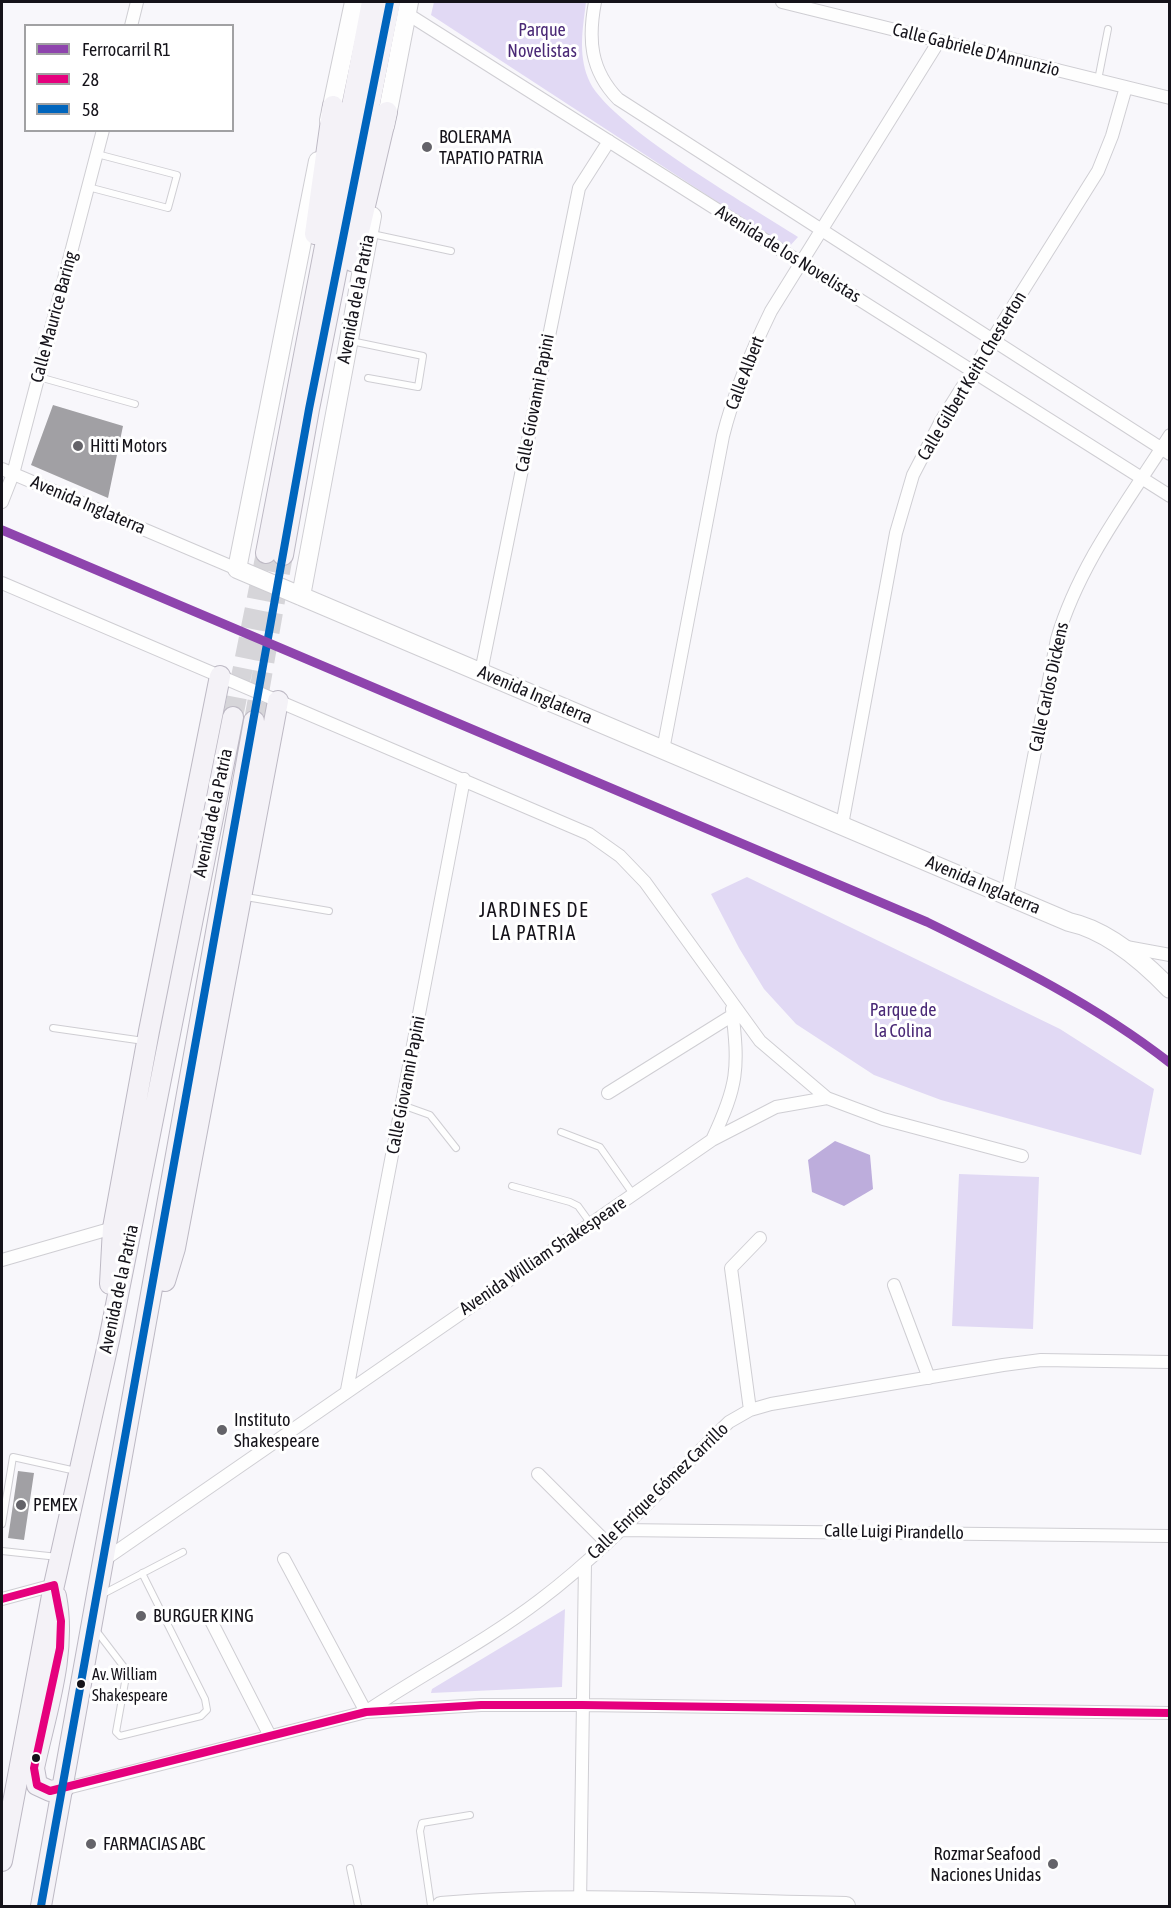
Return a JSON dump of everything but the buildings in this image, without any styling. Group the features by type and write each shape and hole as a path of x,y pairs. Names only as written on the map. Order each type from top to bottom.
{"main road":[{"name":"Avenida de la Patria","path":"275,554 372,2"},
{"name":"Avenida de la Patria","path":"295,444 390,2"},
{"path":"295,444 333,106"},
{"path":"295,444 328,376 367,188 387,112"},
{"path":"105,1360 113,1228 147,1041 220,676"},
{"path":"139,1367 175,1248 278,701"},
{"name":"Avenida de la Patria","path":"2,1861 7,1799 105,1360 233,717"},
{"name":"Avenida de la Patria","path":"41,1906 254,721"},
{"path":"54,1585 61,1621 60,1648 35,1777 37,1785 43,1789 63,1789"}],"street":[{"path":"132,24 137,2"},
{"path":"237,569 311,190 333,106 354,2"},
{"name":"Avenida de los Novelistas","path":"595,2 590,36 597,71 609,90 636,113 1165,451"},
{"name":"Calle Gabriele D'Annunzio","path":"782,2 1170,98"},
{"name":"Avenida de los Novelistas","path":"408,7 609,141 1170,496"},
{"name":"Avenida de la Patria","path":"301,596 378,184 387,112 408,7"},
{"name":"Calle Albert","path":"663,750 723,436 733,397 756,342 800,262 939,41"},
{"name":"Calle Gilbert Keith Chesterton","path":"842,825 896,532 913,475 941,421 1098,171 1112,136 1126,87"},
{"name":"Calle Maurice Baring","path":"2,502 7,471 39,377 102,132"},
{"name":"Calle Giovanni Papini","path":"481,672 579,188 609,141"},
{"name":"Calle Carlos Dickens","path":"1007,894 1057,639 1066,607 1081,574 1142,479 1165,451 1170,435"},
{"name":"Avenida Inglaterra","path":"7,471 1069,922 1170,1000"},
{"path":"2,583 589,834 620,856 645,882 760,1041 827,1098 884,1119 1022,1156"},
{"name":"Calle Giovanni Papini","path":"347,1390 464,779"},
{"name":"Avenida Inglaterra","path":"1069,922 1090,926 1155,974 1170,989"},
{"path":"1118,946 1170,955"},
{"path":"712,1140 728,1108 736,1073 737,1053 731,1000"},
{"path":"608,1093 733,1016"},
{"name":"Avenida William Shakespeare","path":"104,1560 712,1140 749,1123 776,1107 827,1098"},
{"path":"728,1108 729,1119 733,1124 749,1123"},
{"path":"2,1260 113,1228"},
{"path":"750,1410 731,1268 760,1238"},
{"path":"894,1285 929,1378"},
{"name":"Calle Enrique Gómez Carrillo","path":"366,1712 475,1646 540,1600 585,1563 729,1422 750,1410 771,1404 1041,1360 1170,1362"},
{"path":"538,1474 606,1542"},
{"name":"Calle Luigi Pirandello","path":"618,1530 1170,1536"},
{"path":"284,1559 366,1712"},
{"path":"580,1904 585,1563"},
{"path":"2,1599 54,1585"},
{"path":"207,1613 270,1736"},
{"path":"63,1789 366,1712 481,1705 582,1705 1170,1713"},
{"path":"441,1906 500,1902 846,1906"}],"lane":[{"path":"1098,80 1108,29"},
{"path":"88,187 168,208 177,175 97,154"},
{"path":"368,233 451,250"},
{"path":"347,341 423,356 418,387 368,378"},
{"path":"39,377 135,404"},
{"path":"242,896 329,911"},
{"path":"53,1028 147,1041"},
{"path":"402,1105 430,1115 456,1148"},
{"path":"561,1132 600,1147 633,1194"},
{"path":"512,1186 570,1202 578,1206 591,1224"},
{"path":"2,1524 13,1457 79,1472"},
{"path":"2,1551 60,1558"},
{"path":"98,1596 183,1552"},
{"path":"93,1626 126,1671 116,1732 120,1736 201,1716 207,1710 206,1699 142,1573"},
{"path":"431,1906 420,1831 422,1823 470,1815"},
{"path":"350,1868 358,1906"}],"green space":[{"name":"Parque Novelistas","path":"434,2 586,2 582,40 583,59 588,78 600,97 621,118 682,164 798,237 788,248 431,15"},
{"name":"Parque de la Colina","path":"747,877 1060,1029 1154,1089 1141,1155 941,1100 874,1075 796,1024 764,989 739,948 711,894"},
{"path":"959,1174 1039,1177 1033,1329 952,1326"},
{"path":"565,1609 562,1687 431,1693 432,1689"}],"shaded area":[{"path":"835,1141 870,1155 873,1189 844,1206 812,1192 808,1160"}],"tunnel":[{"path":"233,717 266,553"},
{"path":"254,721 283,555"}],"rail line":[{"name":"R1","path":"2,530 927,922 1052,986 1113,1022 1170,1063"}],"transit line":[{"name":"58","path":"41,1906 309,409 390,2"},
{"name":"28","path":"2,1599 54,1585 61,1621 60,1648 34,1768 37,1785 50,1791 366,1712 481,1705 582,1705 1170,1713"}],"place":[{"name":"BOLERAMA TAPATIO PATRIA","path":"427,147"},
{"name":"Hitti Motors","path":"78,446"},
{"name":"Instituto Shakespeare","path":"222,1430"},
{"name":"PEMEX","path":"21,1505"},
{"name":"BURGUER KING","path":"141,1616"},
{"name":"Av. William Shakespeare","path":"81,1684"},
{"name":"FARMACIAS ABC","path":"91,1844"},
{"name":"Rozmar Seafood Naciones Unidas","path":"1053,1864"}],"district":[{"name":"JARDINES DE LA PATRIA","path":"534,922"}]}
